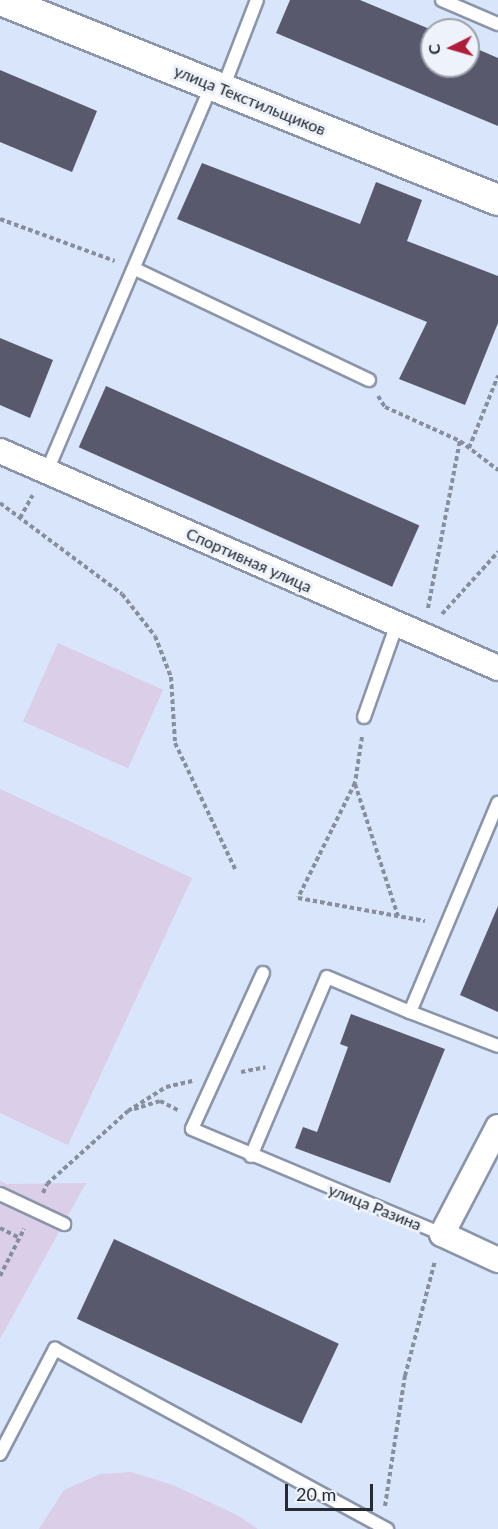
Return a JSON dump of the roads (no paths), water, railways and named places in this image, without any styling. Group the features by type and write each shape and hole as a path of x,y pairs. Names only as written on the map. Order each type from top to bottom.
{"street":[{"name":"улица Текстильщиков","path":"1,0 498,200"},
{"name":"Спортивная улица","path":"0,451 498,668"},
{"path":"442,1234 498,1127"},
{"name":"улица Разина","path":"442,1234 498,1260"}],"lane":[{"path":"47,471 135,269 257,0"},
{"path":"442,0 498,24"},
{"path":"135,269 369,380"},
{"path":"364,717 397,624"},
{"path":"410,1012 498,803"},
{"name":"улица Разина","path":"263,974 192,1130 442,1234"},
{"path":"251,1156 327,977 498,1046"},
{"path":"0,1194 64,1224"},
{"path":"0,1454 55,1348 384,1527"}]}
